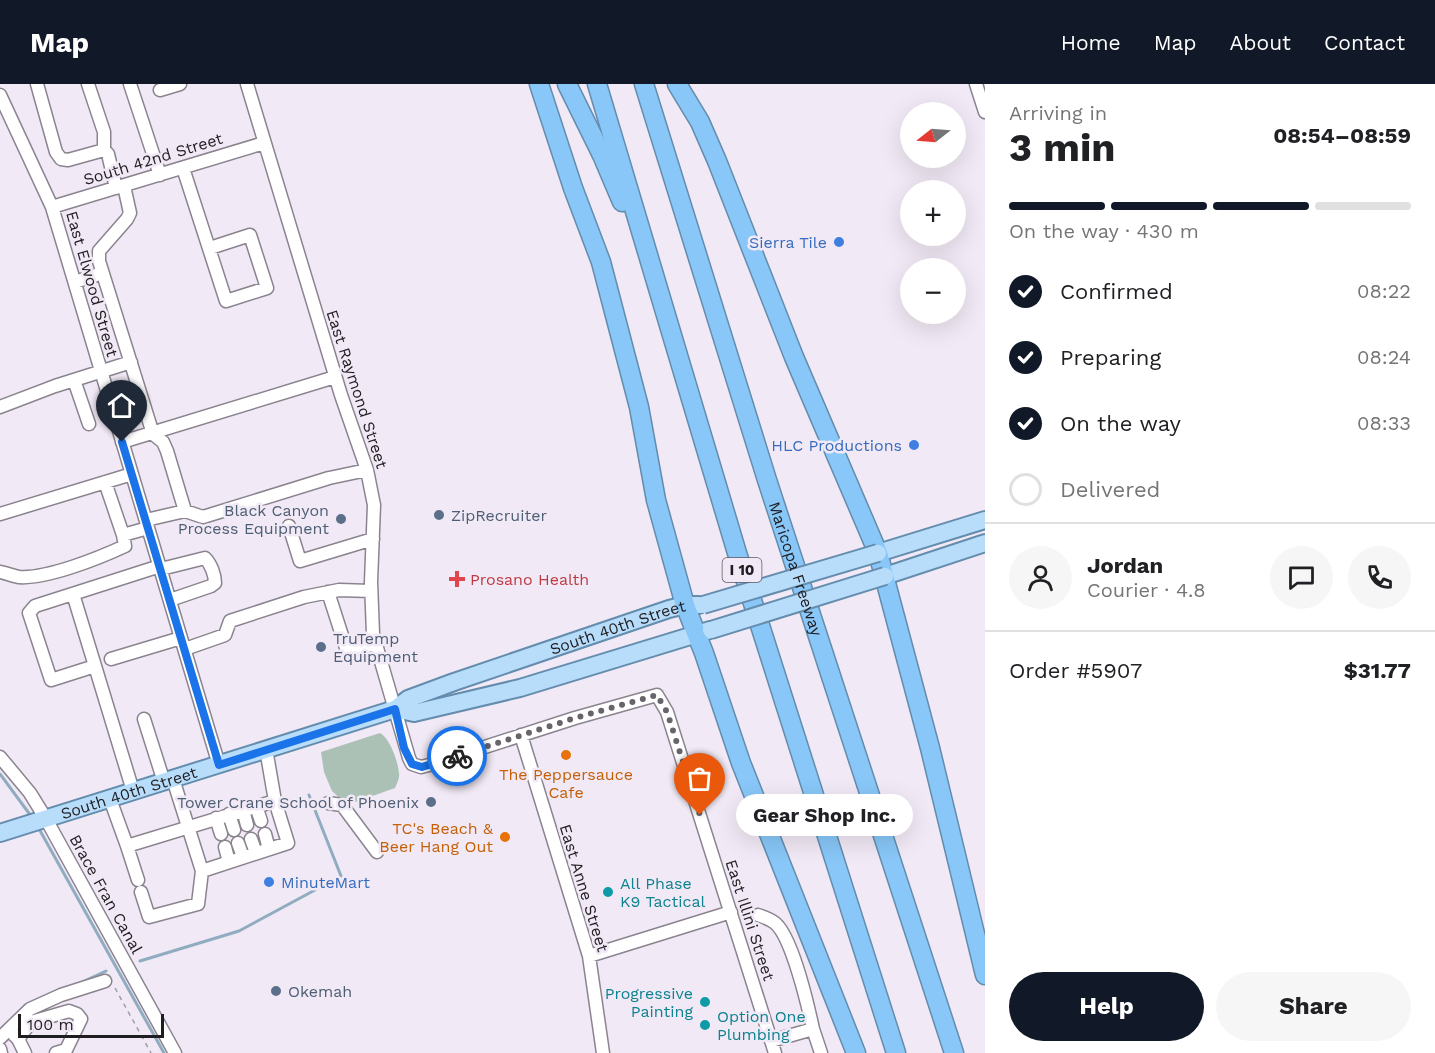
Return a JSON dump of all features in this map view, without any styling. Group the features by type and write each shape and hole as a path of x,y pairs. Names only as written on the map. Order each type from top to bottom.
{"highway":[{"path":"539,84 573,188 601,262 639,407 656,500 703,632 704,652 741,763 856,1053"},
{"path":"567,84 602,154 656,286"},
{"name":"I 10","path":"597,84 740,564 896,1053"},
{"name":"Maricopa Freeway","path":"644,84 767,480 954,1053"},
{"path":"677,84 700,123 717,160 798,368 878,553 985,975"}],"main road":[{"name":"South 40th Street","path":"0,833 395,709 408,699 585,637 878,553 985,519"},
{"name":"South 40th Street","path":"395,709 414,713 520,688 985,543"}],"street":[{"path":"37,84 56,152 61,159 68,160 104,150"},
{"path":"88,84 104,132 104,150 108,154 130,213 99,251 102,273 153,434 163,442 167,451 185,510"},
{"path":"130,84 160,175"},
{"path":"160,90 180,84"},
{"name":"East Raymond Street","path":"247,84 335,377 367,470 374,505 371,591 373,634 395,709"},
{"path":"976,84 985,112"},
{"name":"East Elwood Street","path":"0,95 4,115 52,207 219,765"},
{"name":"South 42nd Street","path":"52,207 264,143"},
{"path":"183,168 226,301 267,288 250,236 210,248"},
{"path":"75,282 102,273"},
{"path":"0,407 74,380 131,363"},
{"path":"122,442 335,377"},
{"path":"74,380 89,424"},
{"path":"109,400 139,390"},
{"path":"123,535 185,510 202,517 329,478 367,470"},
{"path":"0,514 132,474"},
{"path":"0,572 19,577 48,573 91,560 125,546 105,483"},
{"path":"290,526 300,561 373,539"},
{"path":"95,666 51,680 29,613 35,606 160,568 205,558 209,562 215,583 170,600"},
{"path":"111,659 225,635 230,621 304,597 339,590 371,591"},
{"path":"328,592 346,651 375,644"},
{"path":"73,594 133,791"},
{"name":"East Illini Street","path":"521,735 657,695 667,712 773,1047"},
{"path":"395,709 404,748 412,764 422,767 521,735"},
{"path":"110,799 149,917 198,904 202,871 188,827 144,719"},
{"name":"East Anne Street","path":"521,735 589,956 603,1053"},
{"path":"202,871 288,843 275,801 266,749"},
{"name":"Brace Fran Canal","path":"0,757 30,793 175,1053"},
{"path":"127,846 275,801"},
{"path":"327,803 342,805 377,852"},
{"path":"256,806 261,821"},
{"path":"243,810 247,825"},
{"path":"229,814 234,830"},
{"path":"216,818 221,834"},
{"path":"265,834 269,849"},
{"path":"249,855 251,838"},
{"path":"238,843 249,855"},
{"path":"225,847 229,862"},
{"path":"589,956 731,912"},
{"path":"758,915 776,924 781,932 794,961 821,1053"},
{"path":"25,1053 18,1039 4,1034 30,1009 60,995 105,981"},
{"path":"18,1039 31,1022 69,1011 77,1014 81,1019 76,1032 66,1050 56,1053"},
{"path":"773,1047 813,1029"}],"path":[{"path":"105,981 114,987 151,1053"}],"green space":[{"path":"380,733 390,745 397,763 399,777 395,788 347,805 332,791 324,772 321,752"}],"waterway":[{"path":"0,774 31,816"},
{"path":"140,961 239,931 341,876 309,795"},
{"path":"38,827 164,1053"},
{"path":"80,983 106,971"}],"way so far":[{"path":"457,756 575,718 657,695 667,712 700,815"}],"place":[{"name":"Sierra Tile","path":"839,242"},
{"name":"HLC Productions","path":"914,445"},
{"name":"ZipRecruiter","path":"439,515"},
{"name":"Black Canyon Process Equipment","path":"341,519"},
{"name":"Prosano Health","path":"457,579"},
{"name":"TruTemp Equipment","path":"321,647"},
{"name":"The Peppersauce Cafe","path":"566,755"},
{"name":"Tower Crane School of Phoenix","path":"431,802"},
{"name":"Gear Shop Inc.","path":"700,815"},
{"name":"TC's Beach & Beer Hang Out","path":"505,837"},
{"name":"MinuteMart","path":"269,882"},
{"name":"All Phase K9 Tactical","path":"608,892"},
{"name":"Okemah","path":"276,991"},
{"name":"Progressive Painting","path":"705,1002"},
{"name":"Option One Plumbing","path":"705,1025"}],"route":[{"path":"122,442 219,765 395,709 404,748 412,764 422,767 457,756"}]}
